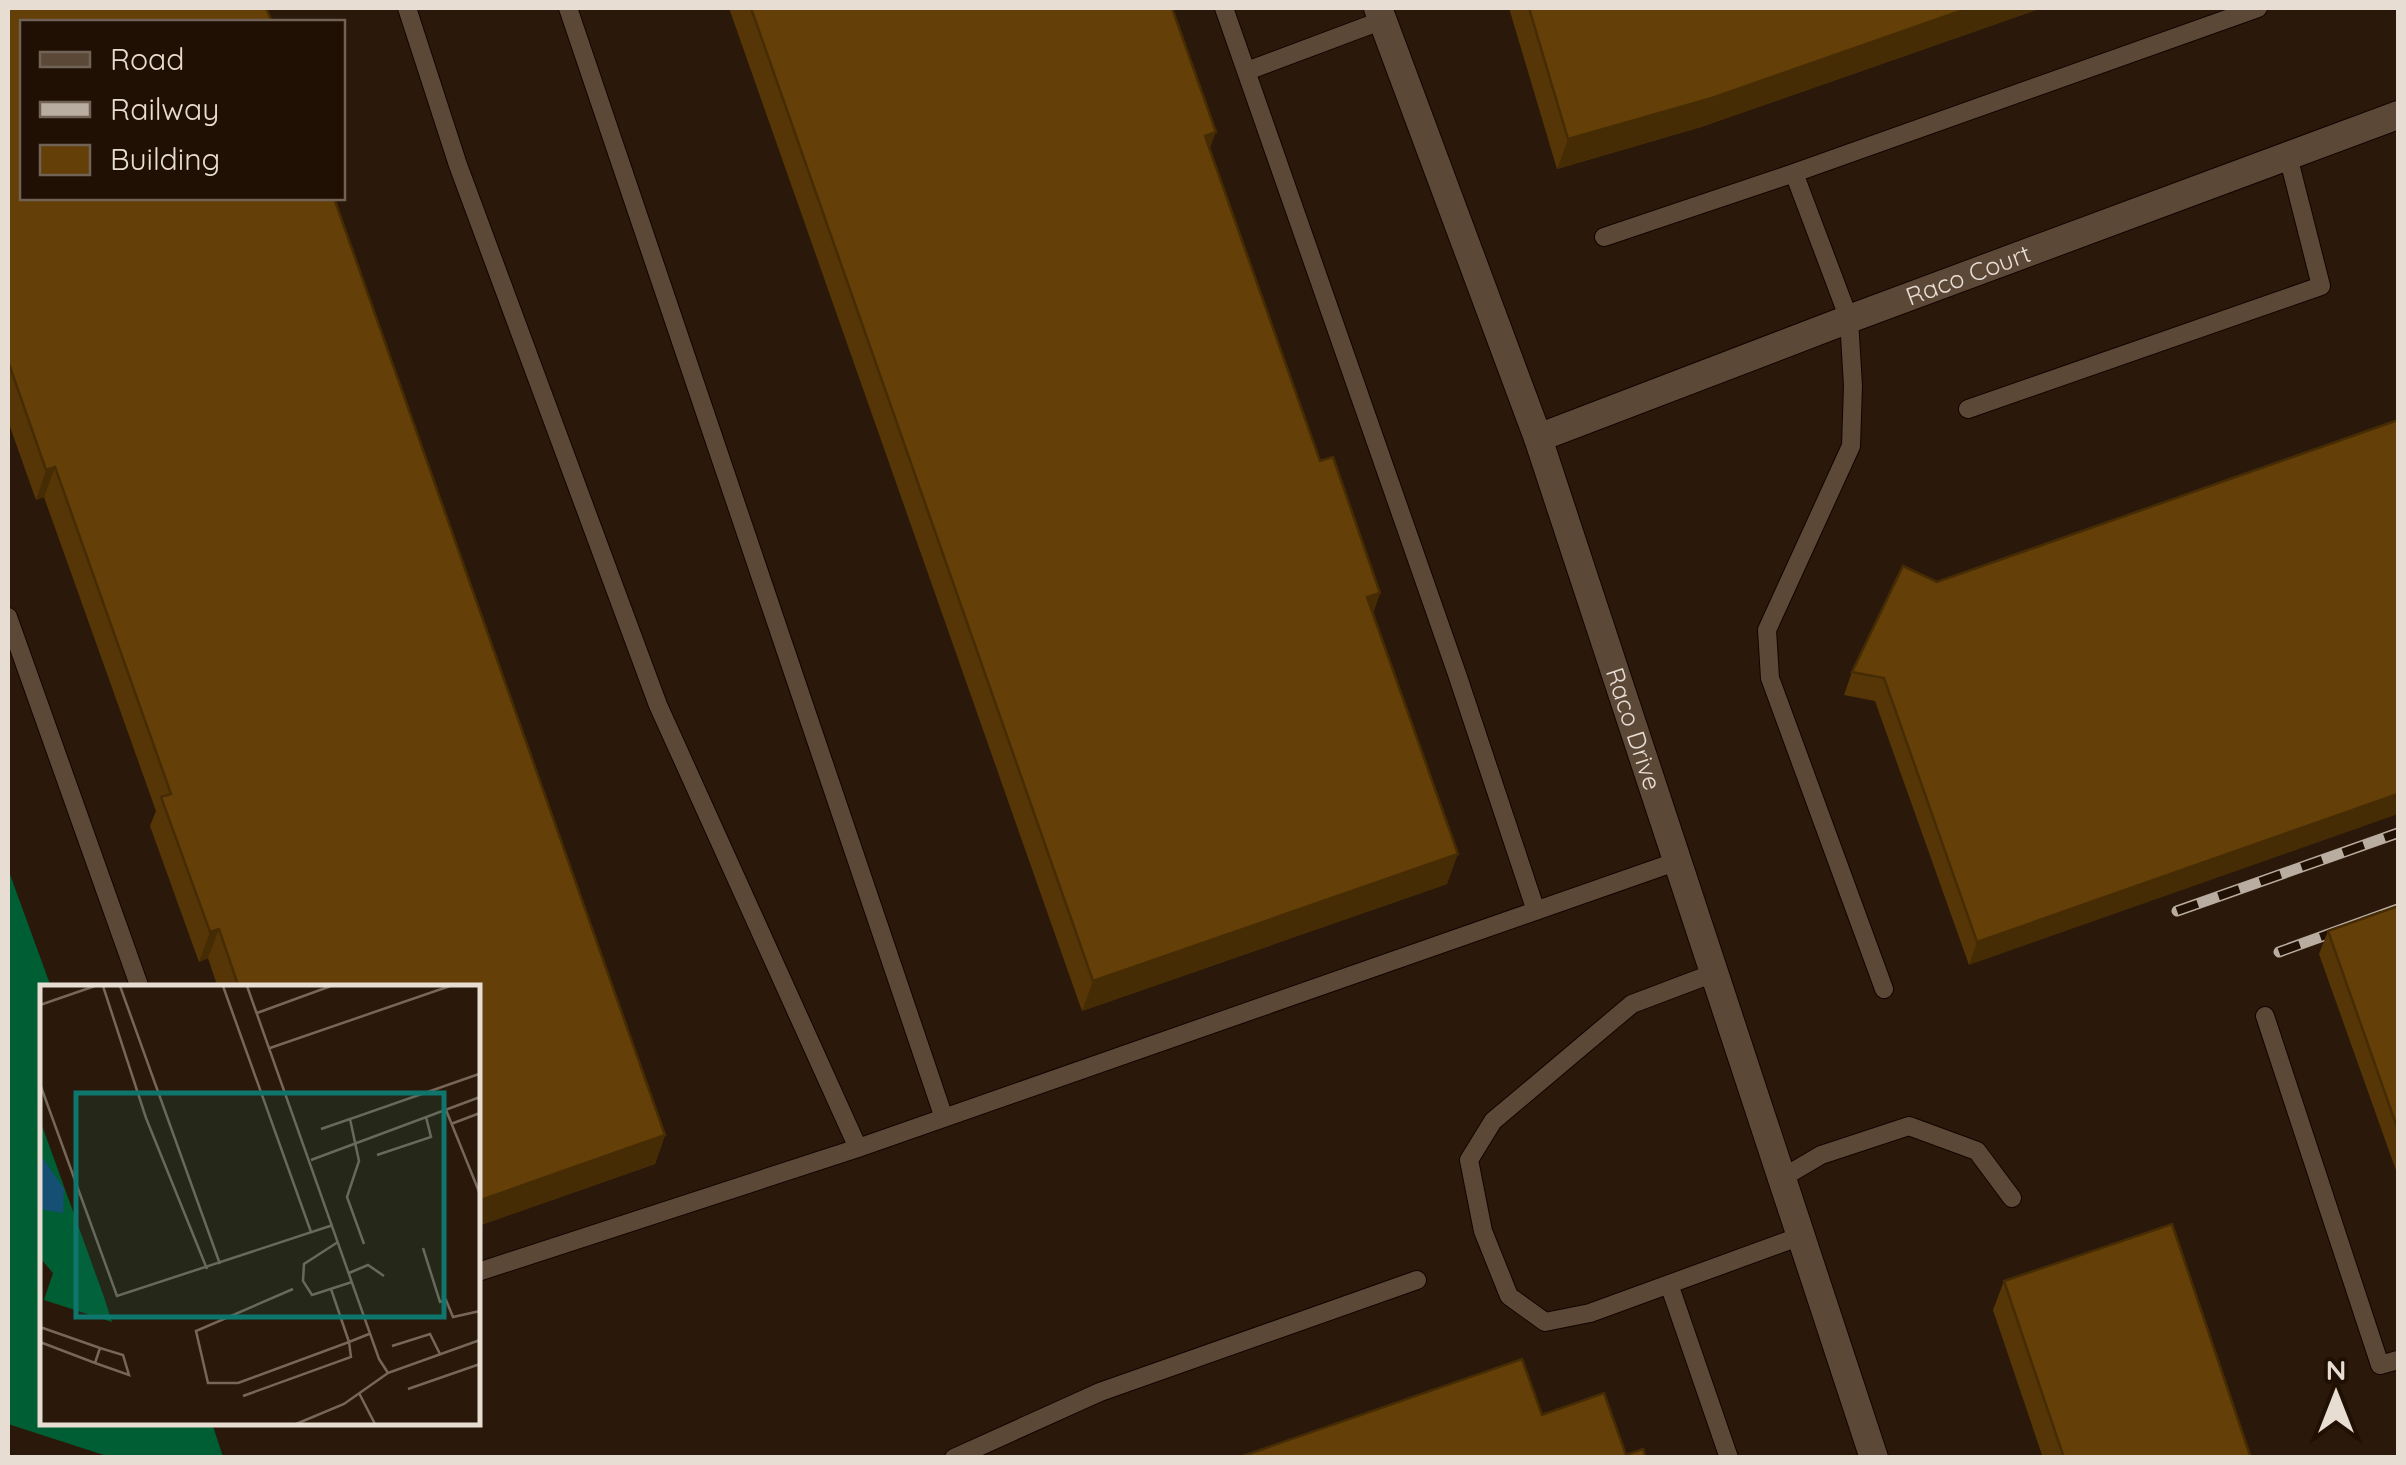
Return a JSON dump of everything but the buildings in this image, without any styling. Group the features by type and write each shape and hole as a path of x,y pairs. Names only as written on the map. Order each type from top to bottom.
{"street":[{"name":"Raco Drive","path":"1380,14 1538,438 1874,1458"},
{"name":"Raco Court","path":"1538,438 2398,115"}],"lane":[{"path":"408,8 458,165 658,704 858,1148"},
{"path":"568,8 944,1118"},
{"path":"1224,8 1536,911"},
{"path":"1604,236 1794,174 2258,8"},
{"path":"1247,71 1380,14"},
{"path":"1968,409 2320,286 2288,156"},
{"path":"1794,174 1849,320 1854,386 1851,446 1767,630 1770,678 1884,989"},
{"path":"8,617 139,985"},
{"path":"480,1271 858,1148 1678,862"},
{"path":"1714,973 1632,1004 1493,1121 1469,1160 1483,1231 1509,1296 1545,1322 1590,1313 1801,1236"},
{"path":"2265,1016 2380,1364 2398,1360"},
{"path":"1782,1178 1820,1155 1909,1126 1977,1151 2012,1198"},
{"path":"954,1458 1100,1392 1417,1280"},
{"path":"1668,1284 1729,1458"}],"green space":[{"path":"8,869 50,985 40,985 40,1425 213,1425 223,1457 110,1457 8,1424"}],"railway":[{"path":"2177,911 2398,833"},
{"path":"2279,952 2398,909"}]}
